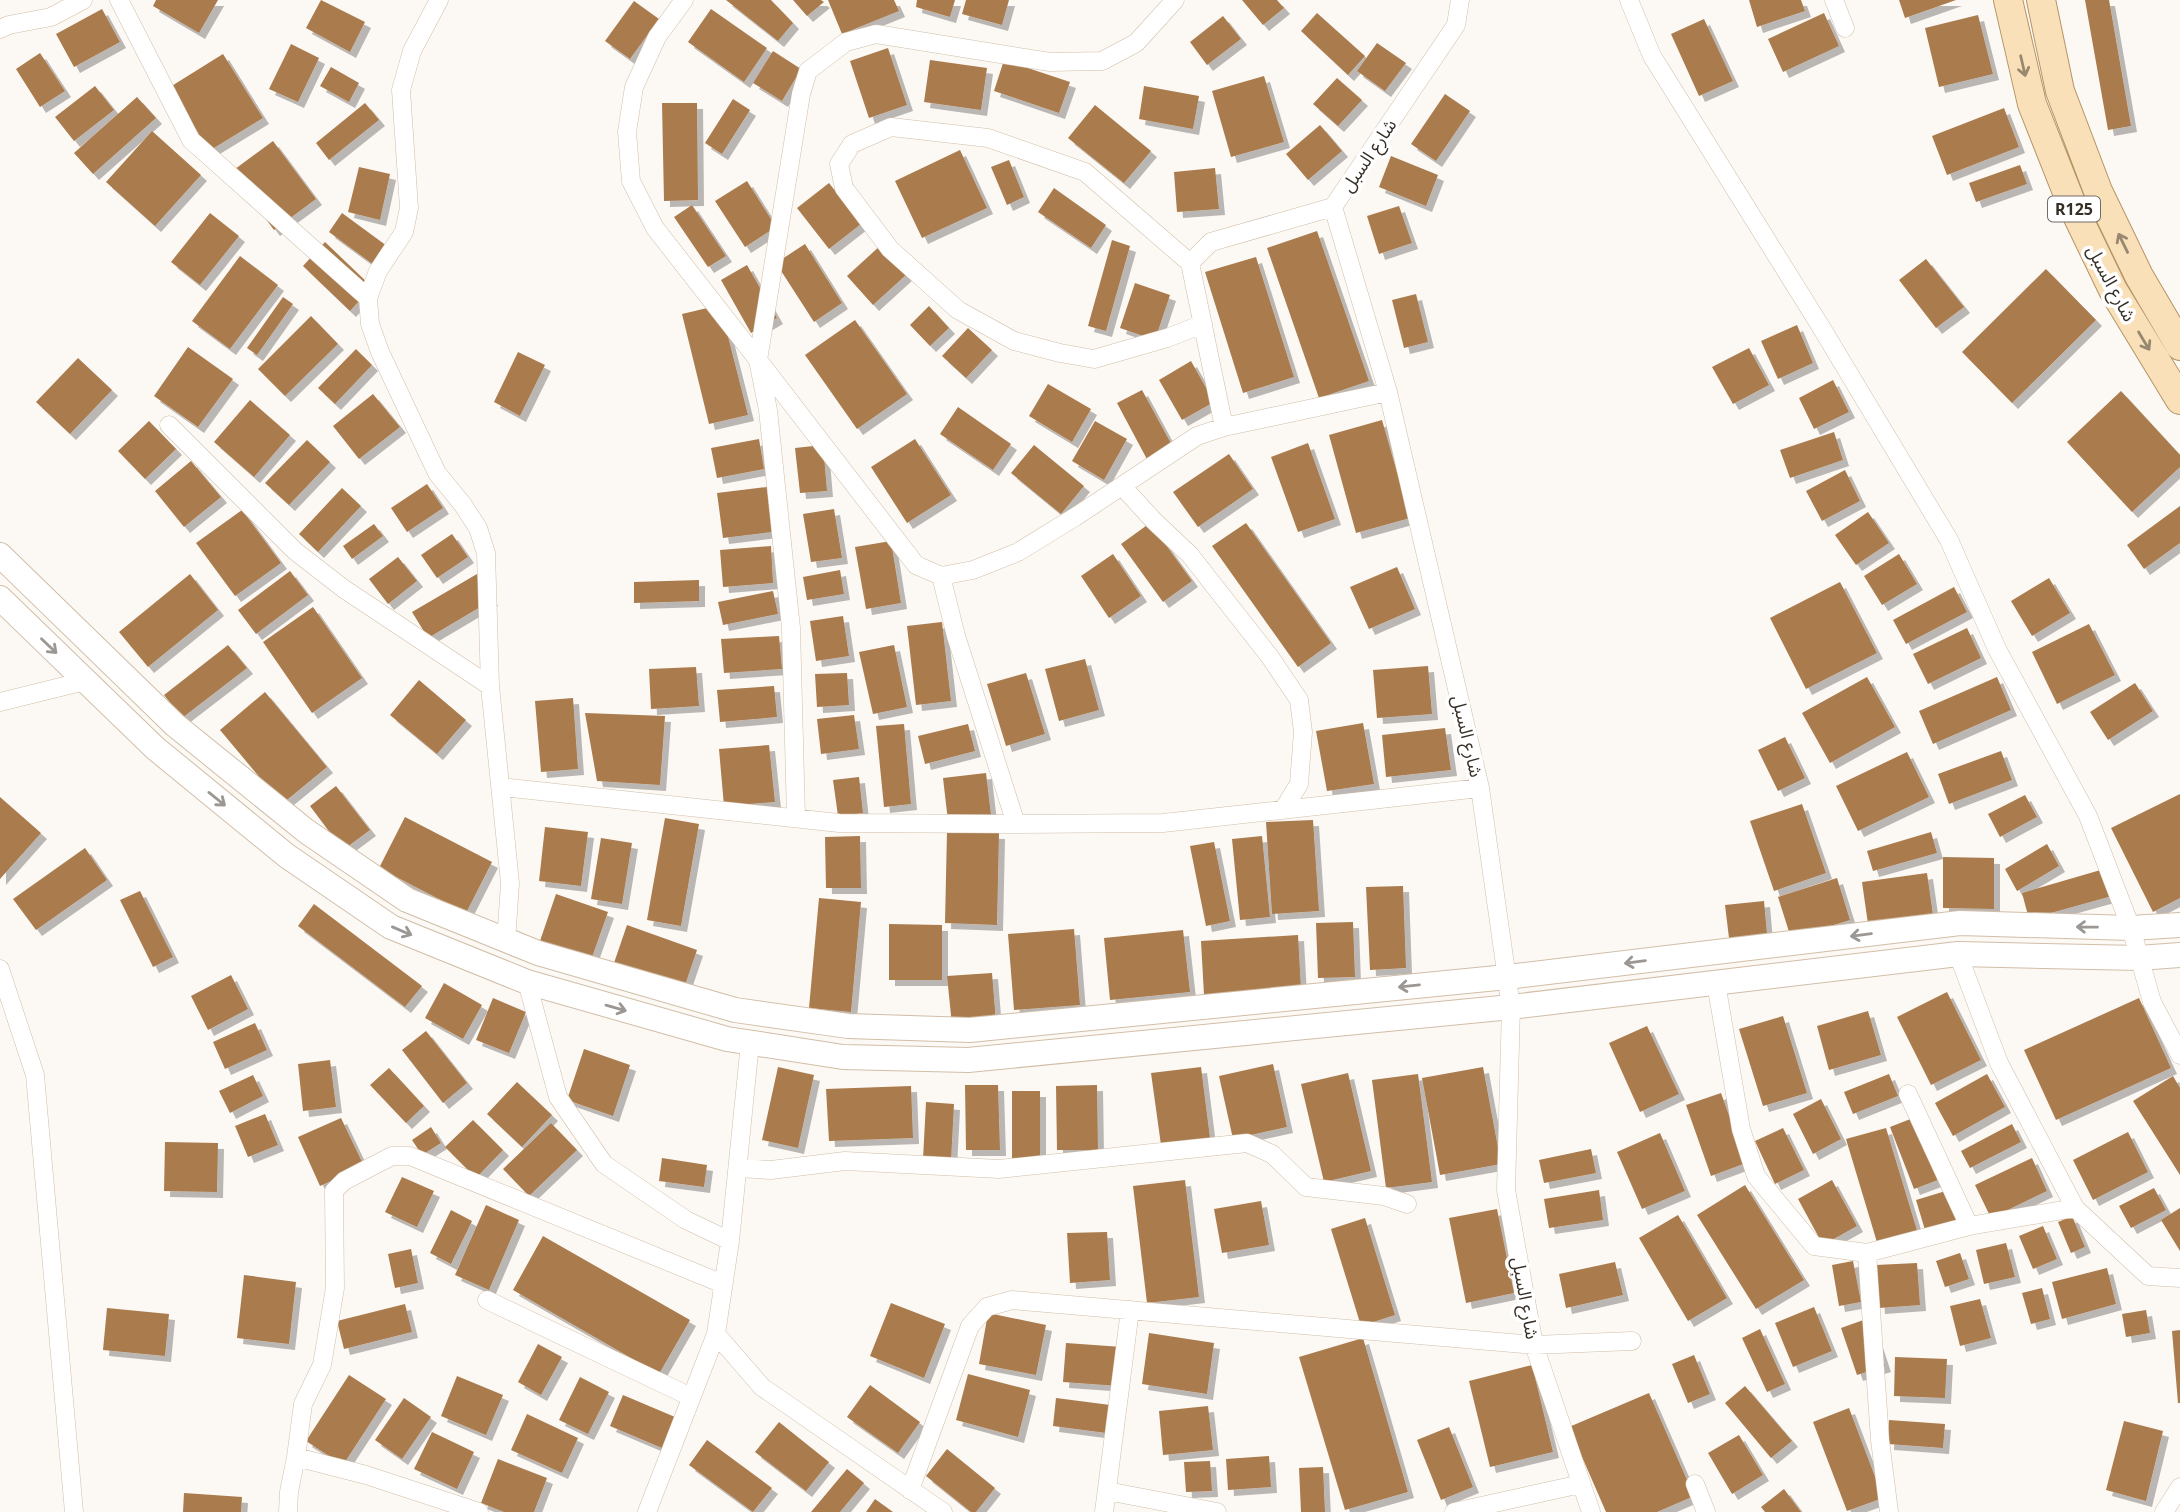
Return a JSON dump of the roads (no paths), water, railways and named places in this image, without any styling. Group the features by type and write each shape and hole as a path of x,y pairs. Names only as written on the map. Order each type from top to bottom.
{"main road":[{"name":"شارع السبل","path":"2008,0 2032,104 2072,205 2113,290 2180,400"},
{"name":"شارع السبل","path":"2042,0 2060,91 2098,191 2139,276 2172,315 2180,346"},
{"path":"0,555 176,725 306,831 407,900 538,953 735,1010 848,1026 970,1030 1507,977 1960,923 2131,928 2180,925"},
{"path":"0,598 155,748 267,839 391,927 527,982 727,1039 750,1043 843,1056 968,1060 1511,1007 1958,954 2139,958 2180,955"}],"street":[{"path":"0,29 9,24 51,18 83,0"},
{"path":"119,0 191,140 369,298"},
{"path":"684,0 657,37 634,87 627,132 631,181 655,228 916,565 941,576 973,570 1018,552 1198,436 1224,427 1388,391"},
{"path":"796,817 791,628 768,410 758,360 801,94 808,71 846,42 876,34 1050,62 1102,61 1136,43 1175,0"},
{"name":"شارع السبل","path":"1460,0 1456,25 1333,206 1388,391 1480,788 1511,1007 1506,1189 1534,1345 1591,1512"},
{"path":"1629,0 1652,56 1821,327 1949,540 1997,649 2088,816 2131,928 2152,1002 2180,1055"},
{"path":"1834,0 1845,28"},
{"path":"437,1 412,51 401,90 409,208 404,232 378,271 369,298 370,324 380,352 437,473 478,528 486,553 490,686 510,883 506,942"},
{"path":"1203,324 1167,338 1094,359 1014,341 958,310 890,248 844,188 839,164 852,144 891,127 988,138 1085,172 1191,263 1224,427"},
{"path":"1191,263 1211,242 1333,206"},
{"path":"169,425 295,551 344,589 490,686"},
{"path":"1122,486 1190,555 1270,657 1299,700 1303,732 1299,784 1283,810"},
{"path":"941,576 956,636 1016,824"},
{"path":"0,702 85,681"},
{"path":"501,787 839,823 1016,824 1163,823 1480,788"},
{"path":"1958,954 1999,1063 2075,1208 2148,1276 2180,1278"},
{"path":"0,969 35,1075 74,1512"},
{"path":"527,982 558,1097 604,1164 686,1220 730,1241"},
{"path":"1716,983 1741,1129 1756,1176 1814,1246 1867,1253 1969,1226 2075,1208"},
{"path":"647,1512 716,1334 730,1241 750,1043"},
{"path":"1908,1094 1969,1226"},
{"path":"738,1168 772,1170 845,1161 999,1168 1247,1143 1272,1154 1306,1187 1384,1196 1408,1204"},
{"path":"288,1512 303,1404 323,1365 335,1288 334,1191 344,1181 392,1156 410,1156 723,1284"},
{"path":"1867,1253 1880,1440 1889,1512"},
{"path":"487,1300 691,1397"},
{"path":"911,1490 970,1326 987,1307 1012,1300 1534,1345 1632,1341"},
{"path":"1104,1512 1130,1310"},
{"path":"716,1334 762,1387 943,1512"},
{"path":"296,1457 366,1475 479,1512"},
{"path":"1454,1512 1581,1484"},
{"path":"1695,1485 1706,1512"},
{"path":"2164,1512 2180,1486"},
{"path":"1107,1491 1217,1512"}]}
